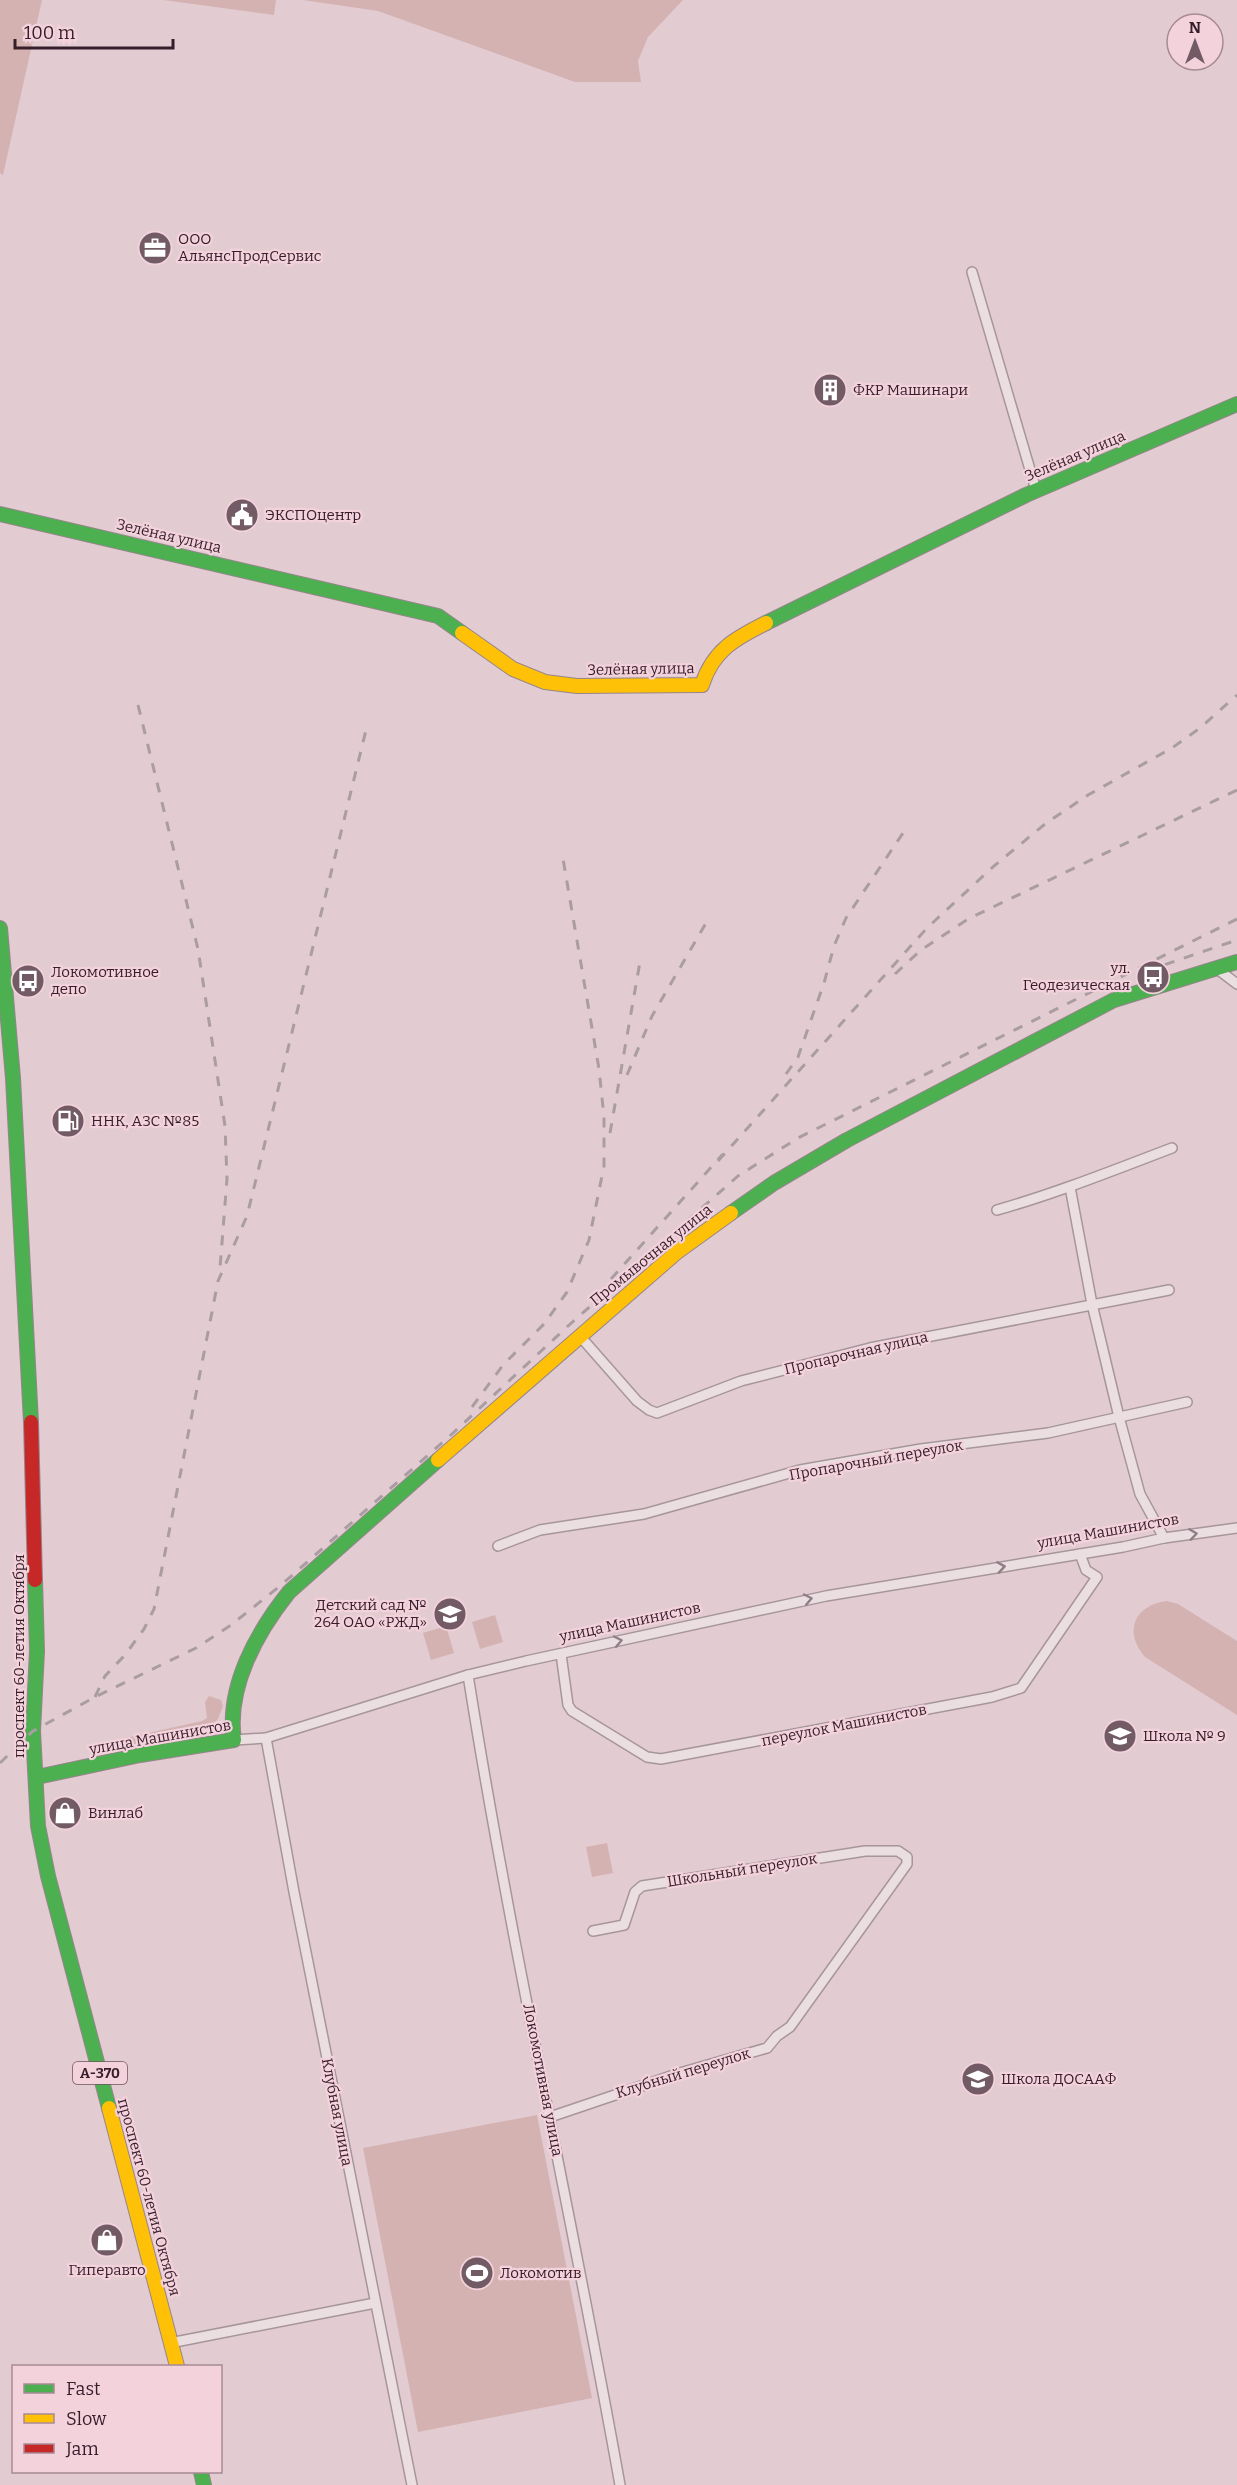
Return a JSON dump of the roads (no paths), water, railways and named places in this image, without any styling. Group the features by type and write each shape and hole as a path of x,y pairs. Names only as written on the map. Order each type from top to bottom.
{"main road":[{"name":"Зелёная улица","path":"0,513 438,616 513,669 544,682 577,686 702,685 705,672 720,652 734,639 1036,490 1237,404"},
{"name":"проспект 60-летия Октября","path":"0,928 13,1078 30,1391 37,1651 33,1731 38,1826 48,1876 176,2365"},
{"name":"Промывочная улица","path":"234,1740 231,1719 239,1680 269,1617 289,1592 579,1335 677,1252 808,1161 1114,1000 1237,962"},
{"name":"улица Машинистов","path":"37,1777 140,1755 234,1740"}],"street":[{"path":"972,272 1036,490"},
{"path":"1216,968 1237,984"},
{"path":"997,1210 1019,1205 1070,1187 1172,1148"},
{"path":"1070,1187 1092,1304 1119,1417 1140,1494 1159,1525 1164,1538"},
{"name":"Пропарочная улица","path":"579,1335 638,1401 648,1410 657,1413 741,1381 870,1348 1169,1290"},
{"name":"Пропарочный переулок","path":"498,1546 540,1530 644,1514 800,1470 921,1449 1048,1433 1187,1402"},
{"name":"улица Машинистов","path":"234,1740 266,1737 468,1675 826,1596 1164,1538 1237,1528"},
{"name":"переулок Машинистов","path":"561,1654 568,1705 572,1711 641,1754 654,1758 673,1758 992,1697 1021,1688 1097,1577 1086,1570 1080,1554"},
{"name":"Локомотивная улица","path":"468,1675 481,1758 620,2485"},
{"name":"Клубная улица","path":"266,1737 412,2485"},
{"name":"Школьный переулок","path":"593,1931 624,1924 635,1892 642,1886 865,1851 898,1851 906,1855 907,1864"},
{"name":"Клубный переулок","path":"550,2116 680,2073 767,2048 777,2036 790,2027 907,1864"},
{"path":"170,2343 375,2303"}],"railway":[{"path":"718,1161 927,928 994,866 1045,824 1088,795 1172,748 1200,728 1237,695"},
{"path":"138,705 198,949 225,1126 227,1179 220,1268"},
{"path":"95,1697 105,1676 125,1655 144,1629 154,1609 218,1281 247,1216 367,726"},
{"path":"895,974 921,950 968,919 1237,790"},
{"path":"786,1074 798,1057 824,983 834,946 846,918 903,833"},
{"path":"472,1407 503,1365 544,1324 567,1292 589,1240 604,1166 604,1117 599,1069 562,853"},
{"path":"0,1763 33,1731 95,1697 196,1648 231,1625 280,1586 452,1434 568,1326 738,1176 798,1138 1237,919"},
{"path":"627,1075 652,1016 706,923"},
{"path":"1146,971 1237,940"},
{"path":"610,1133 641,956"},
{"path":"611,1279 723,1154"}],"place":[{"name":"ООО АльянсПродСервис","path":"155,248"},
{"name":"ФКР Машинари","path":"830,390"},
{"name":"ЭКСПОцентр","path":"242,515"},
{"name":"ул. Геодезическая","path":"1153,977"},
{"name":"Локомотивное депо","path":"28,981"},
{"name":"ННК, АЗС №85","path":"68,1121"},
{"name":"Детский сад № 264 ОАО «РЖД»","path":"450,1614"},
{"name":"Школа № 9","path":"1120,1736"},
{"name":"Винлаб","path":"65,1813"},
{"name":"Школа ДОСААФ","path":"978,2079"},
{"name":"Гиперавто","path":"107,2240"},
{"name":"Локомотив","path":"477,2273"}]}
